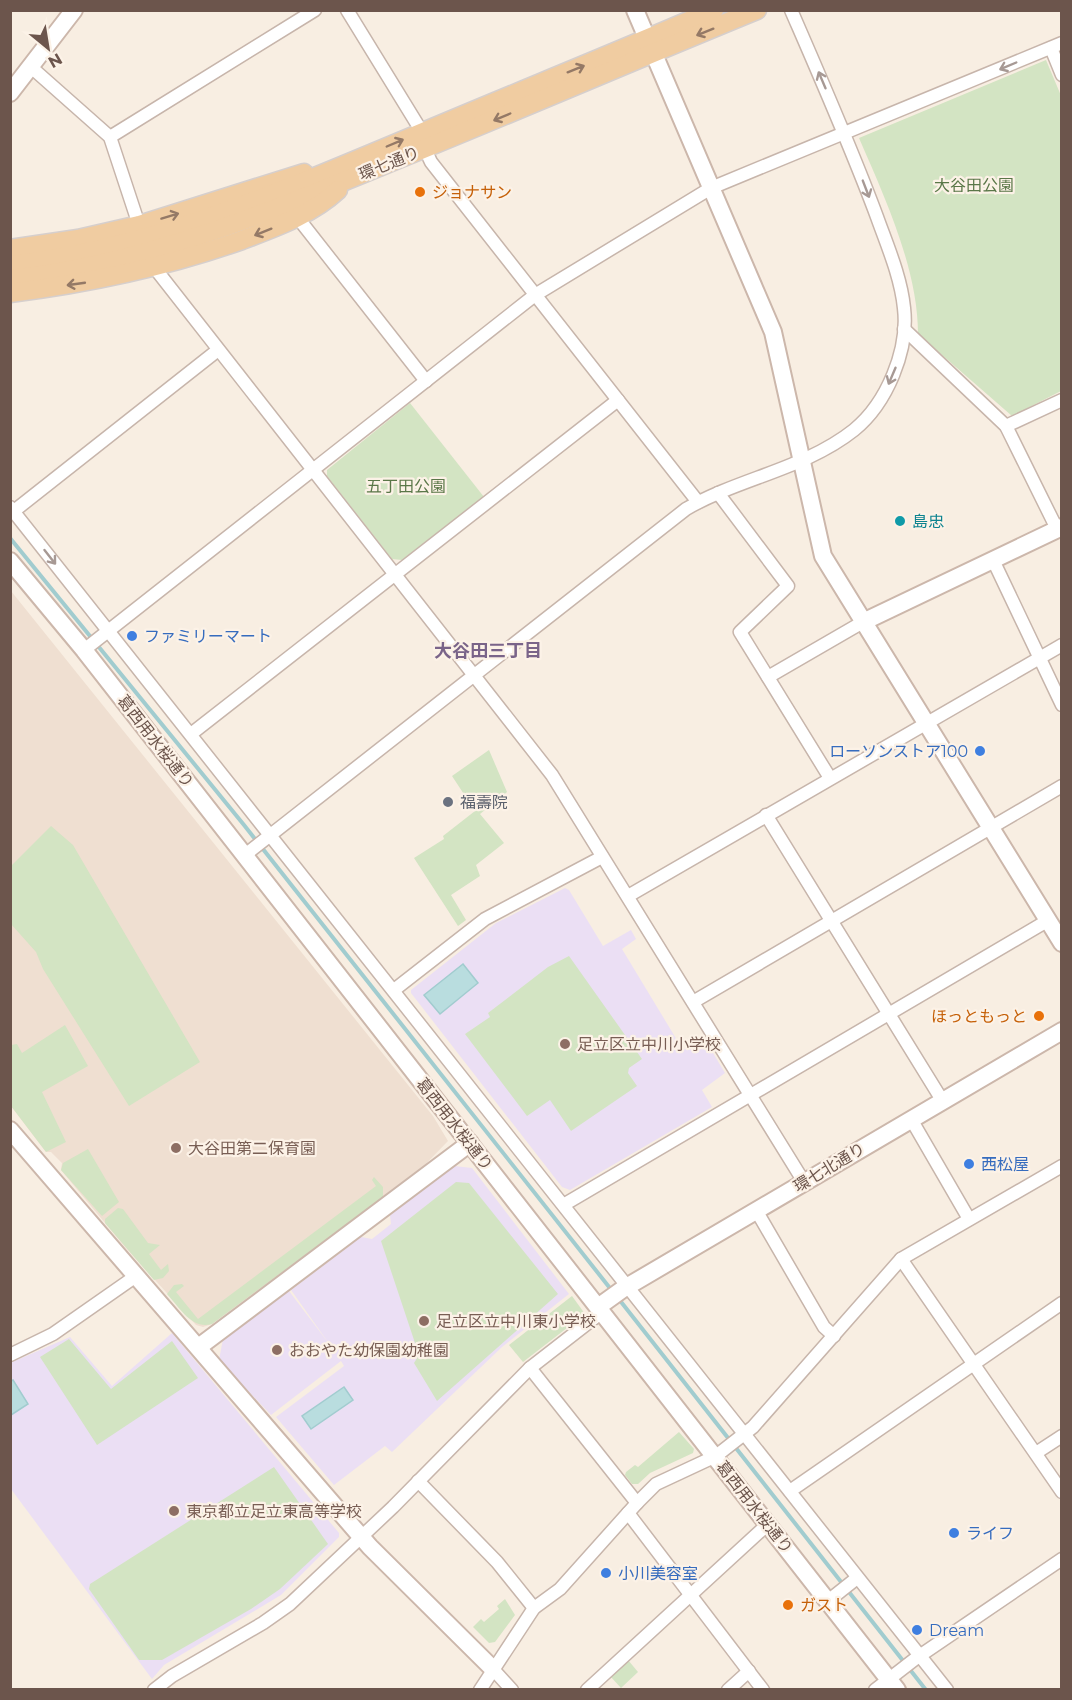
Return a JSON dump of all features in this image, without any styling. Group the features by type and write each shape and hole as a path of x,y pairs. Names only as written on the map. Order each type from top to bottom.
{"main road":[{"name":"環七通り","path":"650,46 714,10"},
{"name":"環七通り","path":"10,279 44,276 162,249 650,46 757,10"},
{"path":"10,249 78,239 139,225 292,175 345,173"},
{"path":"10,293 87,282 154,267 215,249 298,218 322,204 345,173"},
{"name":"環七通り","path":"10,265 43,261 251,212"}],"street":[{"path":"110,137 315,10"},
{"path":"347,10 423,140 431,162 698,502"},
{"path":"635,10 773,332 823,556 1062,943"},
{"path":"248,852 698,502 830,446 855,429 874,408 886,389 896,366 904,329 904,308 898,280 845,134 791,10"},
{"path":"10,93 31,67 68,12"},
{"path":"87,647 535,295 711,188 1056,45 1062,75"},
{"path":"31,67 110,137 139,225"},
{"path":"298,218 426,381"},
{"path":"154,267 552,776 804,1182"},
{"path":"768,677 863,621 1059,528 1006,426 904,329"},
{"path":"218,350 12,509 565,1204 625,1288 742,1437 790,1491 856,1579 918,1657 947,1689"},
{"path":"1006,426 1062,399"},
{"path":"191,734 618,400"},
{"path":"718,493 788,586 740,632 830,778"},
{"path":"993,560 1062,705"},
{"name":"葛西用水桜通り","path":"10,561 87,647 248,852 470,1143 722,1452 768,1524 832,1598 894,1680"},
{"path":"628,896 1039,656 1062,645"},
{"path":"693,1002 1062,786"},
{"path":"766,815 942,1100"},
{"path":"394,990 485,919 602,856"},
{"path":"565,1204 1047,921"},
{"name":"環七北通り","path":"602,1307 625,1288 1062,1031"},
{"path":"911,1119 969,1219"},
{"path":"10,1130 136,1276 200,1346 361,1535 512,1689"},
{"path":"200,1346 470,1143"},
{"path":"480,1689 534,1608 560,1588 656,1484 722,1452 742,1437 901,1259 1062,1166"},
{"path":"756,1210 824,1327 834,1336"},
{"path":"901,1259 1062,1492"},
{"path":"10,1355 53,1334 136,1276"},
{"path":"790,1491 1062,1303"},
{"path":"154,1689 290,1604 418,1481 530,1368 602,1307"},
{"path":"530,1368 637,1503"},
{"path":"1036,1454 1062,1436"},
{"path":"418,1481 497,1562 534,1608"},
{"path":"628,1514 764,1689"},
{"path":"587,1689 768,1524"},
{"path":"875,1689 894,1680 918,1657 1062,1559"},
{"path":"832,1598 856,1579"},
{"path":"728,1689 749,1671"}],"shaded area":[{"path":"11,591 433,1116 448,1141 416,1174 212,1324 203,1327 196,1325 125,1247 61,1170 62,1163 51,1152 46,1152 11,1106"},
{"name":"足立区立中川小学校","path":"565,888 569,890 603,946 631,930 636,939 622,949 683,1050 704,1038 725,1073 702,1090 712,1107 570,1190 562,1187 411,993 411,990 496,923"},
{"name":"足立区立中川東小学校","path":"454,1166 472,1168 569,1294 502,1347 392,1452 385,1446 334,1485 276,1417 344,1366 341,1361 271,1415 219,1360 223,1339 289,1291 330,1345 291,1290 361,1237 372,1239 391,1224 390,1215"},
{"name":"東京都立足立東高等学校","path":"172,1333 339,1533 339,1537 281,1595 164,1665 152,1679 11,1489 10,1363 70,1337 112,1386"}],"green space":[{"name":"大谷田公園","path":"1046,60 1062,98 1061,391 1012,416 918,334 917,309 906,259 889,209 859,138"},
{"name":"五丁田公園","path":"410,403 484,497 402,560 392,559 327,476 327,470"},
{"path":"489,750 507,792 480,814 504,843 476,865 480,876 451,895 466,920 458,926 414,858 444,839 443,836 475,811 452,776"},
{"path":"51,826 73,845 200,1062 129,1106 43,969 36,952 11,924 11,866"},
{"path":"569,956 642,1059 629,1068 628,1073 637,1086 571,1131 550,1100 527,1116 465,1034 490,1017 488,1013 548,967"},
{"path":"65,1025 88,1066 42,1092 66,1142 46,1152 11,1106 11,1045 17,1044 22,1053"},
{"path":"88,1149 119,1202 102,1216 61,1170 63,1163"},
{"path":"374,1177 383,1187 383,1197 212,1324 198,1324 192,1321 167,1294 174,1285 182,1284 184,1286 176,1292 198,1319 376,1186 372,1180"},
{"path":"456,1182 469,1183 558,1294 437,1401 414,1363 419,1355 381,1241"},
{"path":"118,1208 123,1209 148,1243 160,1245 149,1254 161,1270 168,1264 169,1271 163,1278 154,1280 105,1223 105,1219"},
{"path":"572,1296 585,1314 523,1362 509,1345"},
{"path":"69,1339 111,1389 172,1341 198,1378 97,1445 40,1357"},
{"path":"679,1432 694,1449 693,1453 650,1473 638,1484 632,1484 625,1475 626,1472 635,1465 638,1467"},
{"path":"274,1467 328,1544 280,1589 251,1609 162,1660 139,1660 89,1589 90,1584"},
{"path":"505,1599 515,1615 495,1642 489,1643 473,1627 481,1619 484,1622 499,1609 497,1606"},
{"path":"628,1660 638,1672 621,1688 610,1676"}],"water":[{"path":"463,964 478,983 440,1014 424,995"},
{"path":"13,1380 28,1404 11,1415 11,1381"},
{"path":"344,1387 353,1400 311,1429 302,1416"}],"waterway":[{"path":"10,538 244,825 613,1292"},
{"path":"618,1298 926,1690"}],"place":[{"name":"ジョナサン","path":"420,192"},
{"name":"島忠","path":"900,521"},
{"name":"ファミリーマート","path":"132,636"},
{"name":"ローソンストア100","path":"980,751"},
{"name":"福壽院","path":"448,802"},
{"name":"ほっともっと","path":"1039,1016"},
{"name":"足立区立中川小学校","path":"565,1044"},
{"name":"大谷田第二保育園","path":"176,1148"},
{"name":"西松屋","path":"969,1164"},
{"name":"足立区立中川東小学校","path":"424,1321"},
{"name":"おおやた幼保園幼稚園","path":"277,1350"},
{"name":"東京都立足立東高等学校","path":"174,1511"},
{"name":"ライフ","path":"954,1533"},
{"name":"小川美容室","path":"606,1573"},
{"name":"ガスト","path":"788,1605"},
{"name":"Dream","path":"917,1630"}],"district":[{"name":"大谷田三丁目","path":"488,651"}]}
